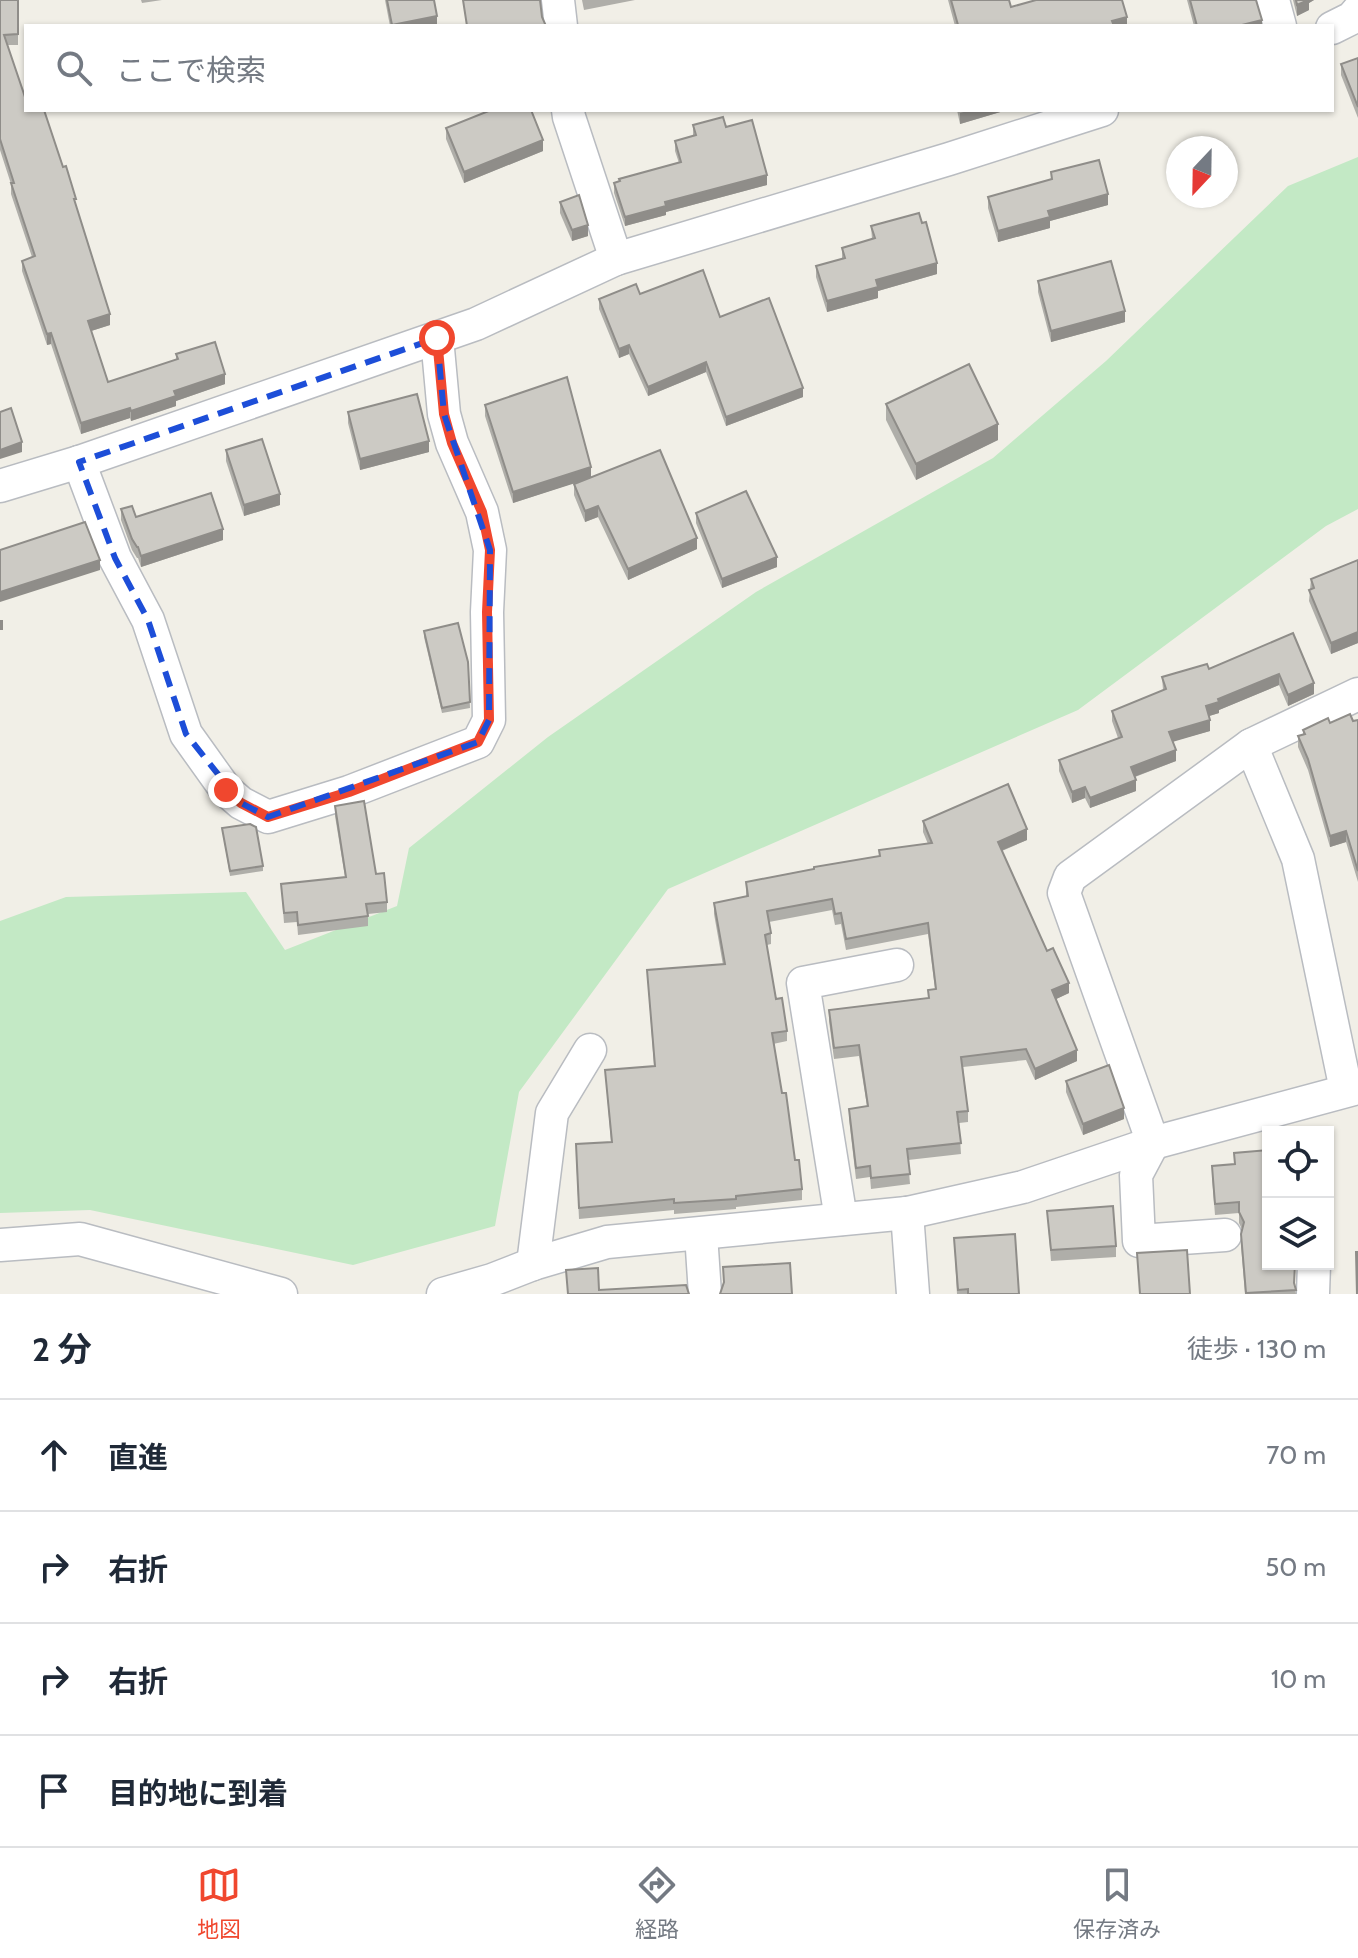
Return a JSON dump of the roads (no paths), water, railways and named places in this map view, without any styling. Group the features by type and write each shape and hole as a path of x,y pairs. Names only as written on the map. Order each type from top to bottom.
{"street":[{"path":"558,0 561,24"},
{"path":"1273,0 1279,24"},
{"path":"1334,27 1352,18 1358,11"},
{"path":"568,112 616,259"},
{"path":"0,486 79,462 476,324 616,259 1096,112"},
{"path":"79,462 115,558 148,620 186,734 226,790 241,803 268,817 349,792 478,742 489,720 487,612 490,550 482,512 452,443 444,414 437,338"},
{"path":"1225,1235 1139,1241 1136,1175 1153,1143 1064,893 1070,877 1251,745 1358,694"},
{"path":"443,1294 493,1287 533,1264 607,1242 907,1213 1023,1187 1153,1143 1307,1118 1352,1089 1298,859 1251,745"},
{"path":"841,1219 803,983 897,965"},
{"path":"533,1264 552,1113 590,1050"},
{"path":"907,1213 913,1294"},
{"path":"701,1234 705,1294"},
{"path":"0,1245 80,1239 281,1294"},
{"path":"1313,1294 1314,1270"}]}
